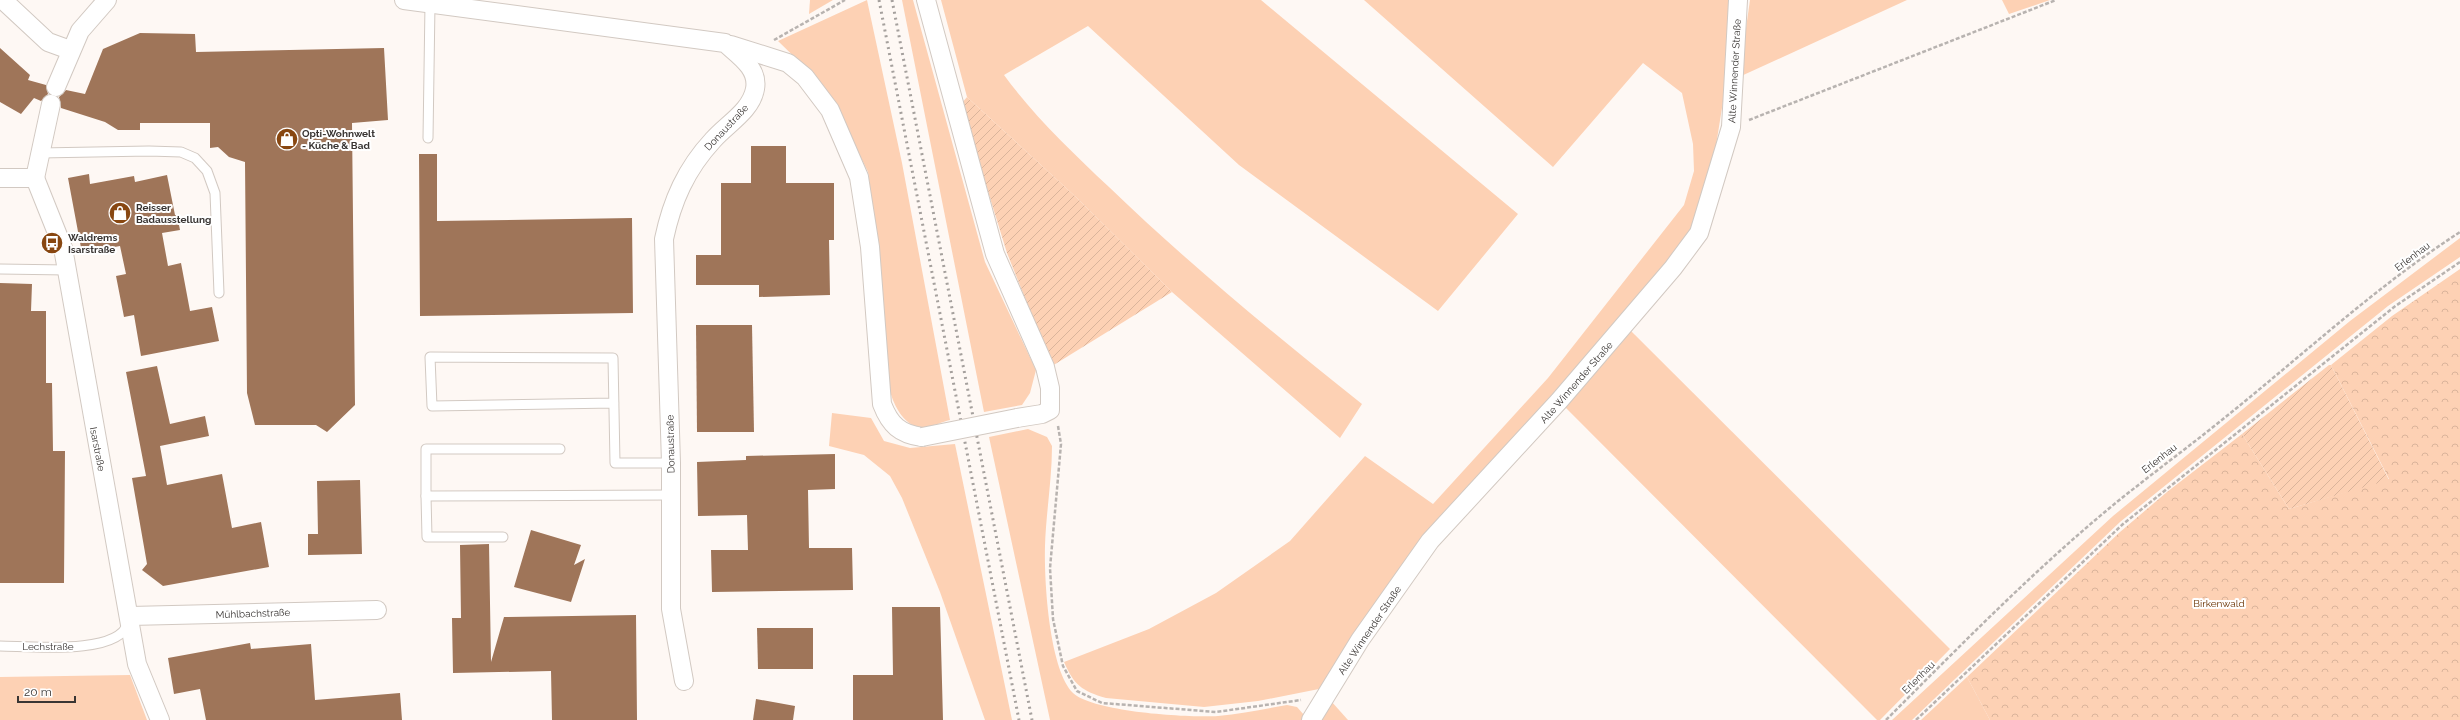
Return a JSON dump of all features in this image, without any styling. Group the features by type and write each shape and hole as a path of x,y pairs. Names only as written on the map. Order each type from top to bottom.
{"street":[{"path":"3,0 48,42 70,50"},
{"path":"56,87 70,50 80,31 107,0"},
{"path":"404,0 725,43 788,63 805,77 830,110 840,131 861,185 870,247 882,404 888,419 900,431 922,437 1042,414 1050,410 1050,388 1045,367 995,254 926,0"},
{"name":"Alte Winnender Straße","path":"1311,720 1360,640 1430,541 1564,396 1673,268 1699,232 1731,127 1738,0"},
{"name":"Donaustraße","path":"684,681 671,609 671,463 664,239 668,219 681,184 714,138 736,119 750,101 755,88 751,67 725,43"},
{"path":"0,178 35,178 51,104"},
{"name":"Isarstraße","path":"35,178 63,248 130,616 137,664 160,720"},
{"name":"Mühlbachstraße","path":"130,616 377,610"}],"lane":[{"path":"428,138 430,4"},
{"path":"40,153 149,151 181,152 195,158 208,171 215,192 219,293"},
{"path":"0,269 67,270"},
{"path":"614,403 432,406 430,358 613,358 614,403 615,463 671,463"},
{"path":"503,537 427,537 426,449 560,449"},
{"path":"426,496 671,495"},
{"name":"Lechstraße","path":"0,646 96,645 120,635 127,628 130,616"}],"path":[{"path":"753,52 845,0"},
{"path":"1731,127 2056,0"},
{"name":"Erlenhau","path":"1886,720 2032,577 2111,507 2228,415 2319,337 2428,253 2460,232"},
{"path":"1916,720 2123,524 2394,308 2460,262"},
{"path":"1050,410 1058,423 1061,444 1051,560 1053,619 1063,666 1077,691 1102,703 1216,712 1292,700 1322,700"}],"green space":[{"path":"810,0 833,0 809,14"},
{"path":"867,0 902,163 950,420 932,426 917,427 905,419 896,407 888,385 881,270 868,172 840,115 816,78 778,41"},
{"path":"902,0 913,0 985,262 1036,370 1030,393 1022,405 984,412"},
{"path":"941,0 1261,0 1518,214 1438,311 1239,165 1088,26 1004,75 1028,105 1054,133 1139,216 1297,352 1362,404 1340,438 1172,292 1077,198 967,97"},
{"path":"1364,0 1733,0 1729,64 1714,158 1694,229 1621,318 1449,511 1324,688 1258,701 1204,707 1106,698 1091,693 1075,682 1064,662 1149,629 1216,593 1290,541 1365,456 1433,504 1548,378 1684,205 1694,171 1693,144 1682,93 1643,63 1553,167"},
{"path":"1750,0 1907,0 1739,77"},
{"path":"2002,0 2050,0 2009,14"},
{"path":"967,97 1077,198 1172,292 1052,366 1007,253 961,104"},
{"path":"2460,238 2460,257 2388,306 2120,522 1912,720 1892,720 2113,516 2350,321"},
{"name":"Birkenwald","path":"2460,269 2460,720 1990,720 1967,677 2120,532 2167,492 2242,434 2289,509 2389,479 2331,365 2392,316"},
{"path":"1625,325 1950,649 1880,720 1877,720 1559,401"},
{"path":"2329,365 2331,365 2389,480 2289,509 2242,434"},
{"path":"832,413 871,418 884,441 910,448 955,444 1012,720 985,720 940,592 902,498 890,476 864,455 829,446"},
{"path":"1028,429 1047,437 1052,446 1045,546 1047,601 1053,645 1058,665 1065,681 1073,693 1084,700 1100,705 1165,715 1218,716 1287,705 1297,707 1304,715 1303,720 1050,720 989,437"},
{"path":"130,675 147,720 0,720 0,677"},
{"path":"1967,677 1990,720 1921,720"},
{"path":"1331,701 1348,720 1320,720"}],"building":[{"path":"140,33 195,34 196,52 384,48 388,120 352,123 355,405 327,432 316,425 255,425 247,393 245,162 229,157 218,147 210,148 210,123 140,123 140,130 118,130 105,122 61,108 59,97 66,90 85,94 103,49"},
{"path":"0,48 30,75 28,80 46,85 48,94 41,101 34,98 21,114 0,102"},
{"path":"751,146 786,146 786,183 834,183 834,240 829,240 830,295 759,297 759,285 696,285 696,255 721,255 721,183 751,183"},
{"path":"419,154 437,154 437,221 632,218 633,313 420,316"},
{"path":"89,174 90,184 134,176 135,182 167,175 175,215 177,215 180,230 162,233 168,266 181,263 190,311 212,307 219,341 141,356 134,315 124,317 116,276 126,274 120,246 82,253 68,178"},
{"path":"0,283 32,284 31,311 46,311 46,383 52,383 53,451 65,451 64,583 0,583"},
{"path":"696,325 752,325 754,432 697,432"},
{"path":"157,366 170,424 205,416 209,436 160,446 167,485 222,474 232,528 261,522 269,567 163,586 142,570 147,564 132,478 146,476 126,372"},
{"path":"835,454 835,489 808,490 809,548 852,548 853,590 712,592 711,550 748,550 747,515 698,516 697,462 746,460 746,456"},
{"path":"360,480 362,554 308,555 308,534 318,534 317,481"},
{"path":"531,530 581,545 574,565 585,559 571,602 514,587"},
{"path":"489,544 491,662 504,617 636,615 637,720 552,720 551,671 453,673 452,618 461,618 460,545"},
{"path":"892,607 940,607 943,720 853,720 853,675 893,675"},
{"path":"757,628 813,628 813,669 758,669"},
{"path":"250,643 251,649 311,644 315,700 400,693 402,720 206,720 200,689 174,694 168,658"},
{"path":"756,699 795,706 793,720 753,720"}],"railway":[{"path":"879,0 1019,720"},
{"path":"892,0 1032,720"}],"place":[{"name":"Opti-Wohnwelt - Küche & Bad","path":"287,139"},
{"name":"Reisser Badausstellung","path":"120,213"},
{"name":"Waldrems Isarstraße","path":"52,243"}]}
